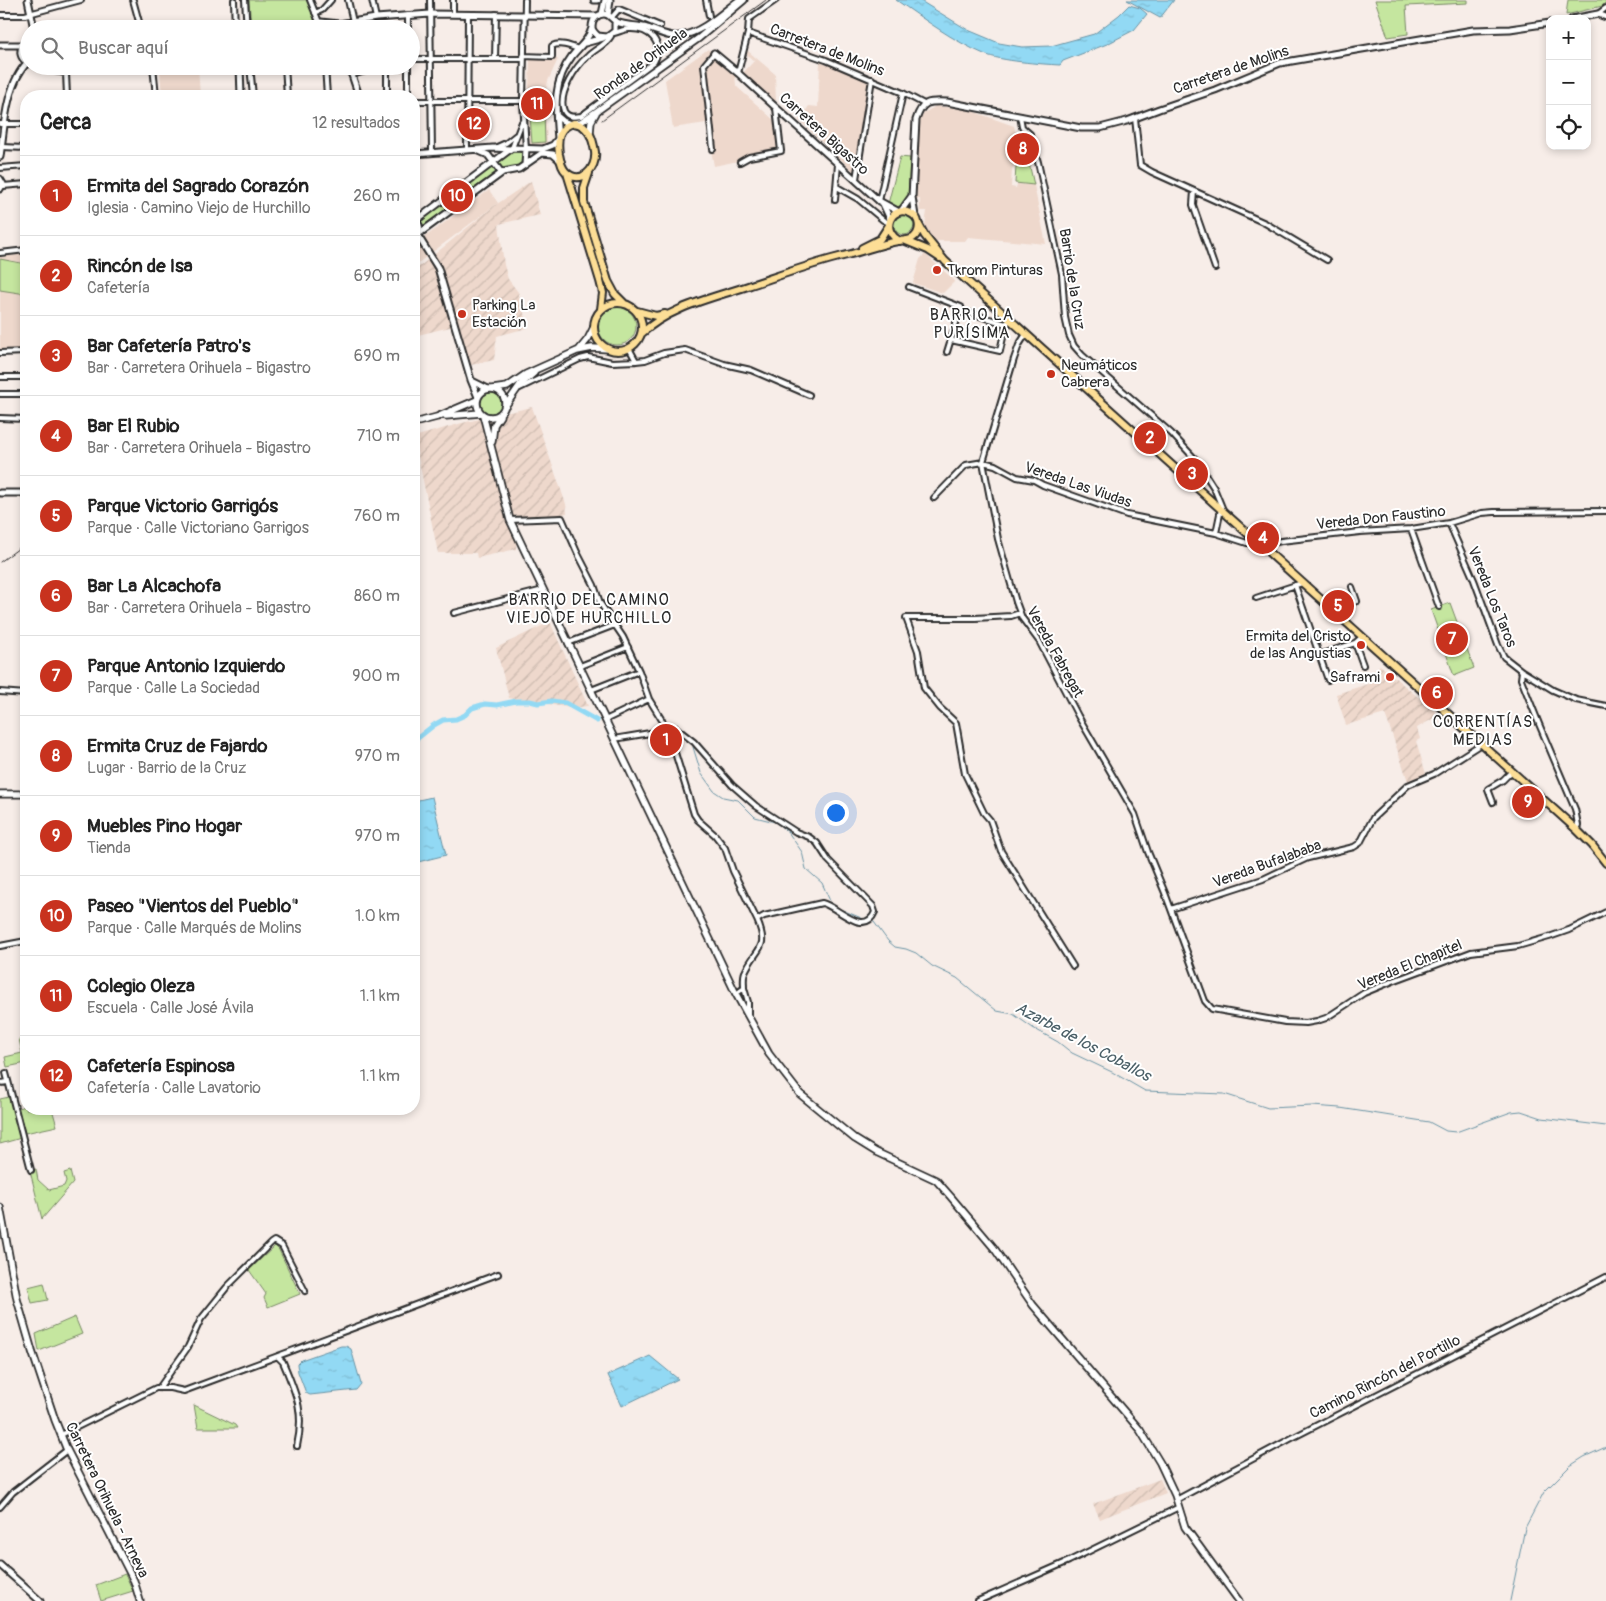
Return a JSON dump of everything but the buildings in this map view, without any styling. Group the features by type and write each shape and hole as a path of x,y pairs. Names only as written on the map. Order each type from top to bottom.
{"main road":[{"name":"Ronda de Orihuela","path":"700,38 739,0"},
{"name":"Ronda de Orihuela","path":"573,123 581,122 700,38 744,0"},
{"name":"Ronda de Orihuela","path":"590,133 591,122 597,111"},
{"path":"609,349 598,340 594,327 594,320 603,302 602,287 568,173 561,162 558,139 561,131 573,123 581,124 590,133 595,152 595,162 588,173 584,188 584,202 608,281 615,294 624,303 637,311 656,316 676,311 784,274 846,255 903,241 914,237 919,224"},
{"path":"568,173 577,177 588,173"},
{"path":"846,255 876,242 884,235 889,223 900,212 909,212 915,216 925,236 945,261 1008,322 1026,334 1258,543 1299,584 1340,617 1576,829 1606,863"},
{"path":"889,223 892,235 928,250 945,261"},
{"path":"601,309 608,304 624,303"},
{"path":"637,311 641,318 641,334"},
{"path":"437,417 478,398 484,391 508,387 526,374 577,351 592,348 616,351 629,348 641,334 659,319 676,311"},
{"path":"577,351 588,339 594,327"},
{"path":"491,447 494,426 506,405 529,377 541,368"},
{"path":"491,389 498,390 504,397 506,405"},
{"path":"478,398 478,409 482,414 510,520 736,994 769,1054 800,1094 855,1139 876,1152 936,1180 951,1197 994,1248 1034,1305 1140,1430 1160,1464 1179,1507 1185,1527 1239,1601"},
{"path":"420,421 465,413 495,417 502,413"},
{"path":"2,794 20,794"},
{"path":"1592,845 1606,854"},
{"name":"Carretera Orihuela - Arneva","path":"0,1207 16,1298 34,1360 67,1450 134,1581 140,1601"}],"street":[{"path":"28,0 32,20"},
{"path":"0,15 31,14 81,0"},
{"path":"133,0 139,20"},
{"path":"234,0 235,20"},
{"path":"245,0 246,20"},
{"path":"310,0 315,13 314,20"},
{"path":"315,13 322,10 331,0"},
{"path":"348,0 353,20"},
{"path":"372,0 376,18"},
{"path":"430,0 432,152"},
{"path":"452,14 453,0"},
{"path":"525,0 523,101 525,165"},
{"path":"585,43 603,38 612,35 629,29 651,35 656,41 659,51 654,62 581,116 573,117 564,111 564,99 570,78 583,60 608,42 612,35 616,28 607,17 605,0"},
{"path":"607,17 610,0"},
{"path":"706,0 709,16"},
{"path":"364,20 430,14 607,17 666,35 680,36 701,28 739,0"},
{"path":"738,72 748,33 749,19 776,0"},
{"path":"1591,15 1598,14 1606,8"},
{"path":"420,153 493,148 547,148 558,139 555,100 558,85 567,64 589,38 593,24 619,10 660,26"},
{"path":"468,14 469,150"},
{"path":"495,58 496,14"},
{"path":"1598,14 1606,17"},
{"path":"408,15 408,20"},
{"path":"583,16 593,24 596,34 603,38"},
{"name":"Carretera de Molins","path":"748,33 826,60 904,93 924,104 935,101 947,102 1081,128 1100,128 1215,90 1280,63 1473,30 1510,29 1546,23"},
{"path":"0,45 20,44"},
{"path":"420,59 552,58 552,46 555,44 569,45 578,49"},
{"path":"9,45 20,55"},
{"path":"713,149 704,65 714,53"},
{"name":"Carretera Bigastro","path":"714,53 738,72 881,202 900,212"},
{"path":"0,157 2,124 14,84 20,71"},
{"path":"66,75 67,90"},
{"path":"154,75 155,90"},
{"path":"241,75 242,90"},
{"path":"251,75 252,90"},
{"path":"286,75 287,90"},
{"path":"326,75 327,90"},
{"path":"352,75 357,90"},
{"path":"387,75 387,90"},
{"path":"408,75 408,90"},
{"path":"856,179 872,79"},
{"path":"881,202 904,93"},
{"path":"420,102 523,101"},
{"path":"915,216 912,197 916,120 919,110 924,104"},
{"path":"740,162 749,157 781,151 776,108"},
{"path":"556,115 564,122 573,123"},
{"name":"Barrio de la Cruz","path":"1020,116 1022,127 1030,134 1038,162 1062,274 1065,317 1071,341 1082,355 1171,433 1196,460 1214,488 1223,511"},
{"path":"420,218 511,148 524,118"},
{"path":"1135,118 1140,165 1265,223 1327,260"},
{"path":"2,124 20,124"},
{"path":"493,148 506,143 518,134"},
{"path":"1,147 20,148"},
{"path":"469,150 482,151 503,172"},
{"path":"420,233 503,172 519,169 542,152 553,154 561,162"},
{"path":"835,200 838,164"},
{"path":"0,168 20,166"},
{"path":"0,179 3,182 1,187 20,185"},
{"path":"836,187 858,199 889,223"},
{"path":"1194,191 1193,205 1215,268"},
{"path":"900,212 912,197"},
{"name":"Carretera Bigastro","path":"881,202 889,223"},
{"path":"420,242 438,268 478,398"},
{"path":"0,253 20,251"},
{"path":"908,287 961,306 947,352"},
{"path":"951,340 1000,351 1008,322 960,310"},
{"name":"Vereda Fabregat","path":"1026,334 1019,345 1014,359 983,462 998,540 1020,613 1039,641 1078,716 1135,814 1171,909"},
{"path":"629,348 636,361"},
{"path":"518,389 588,357 612,362 636,361 645,360 664,353 685,350 724,364 751,370 809,395"},
{"path":"0,353 20,352"},
{"path":"0,377 20,377"},
{"path":"471,380 491,389"},
{"path":"0,394 20,394"},
{"path":"0,418 20,419"},
{"path":"934,498 966,465 983,462"},
{"name":"Vereda Las Viudas","path":"983,462 995,465 1017,477 1034,480 1043,485 1127,515 1216,533 1246,544 1258,543"},
{"path":"0,493 20,493"},
{"name":"Vereda Don Faustino","path":"1264,549 1272,543 1281,540 1412,529 1449,523 1482,513 1562,510 1606,511"},
{"path":"1216,533 1223,511"},
{"path":"510,520 562,518 594,585 600,603 628,647 639,670 649,699 668,730 694,814 698,820 715,834 725,848 733,871 763,934 761,948 744,973 748,1018"},
{"name":"Vereda Los Taros","path":"1449,523 1504,657 1522,672 1553,690 1576,700 1606,706"},
{"path":"1412,529 1439,607"},
{"path":"1256,598 1299,584 1328,680"},
{"path":"1343,605 1357,601 1352,587"},
{"path":"454,613 544,590"},
{"path":"1340,596 1345,611 1340,617"},
{"path":"1020,613 1011,616 975,618 906,618 918,651 924,688 940,708 956,723 965,774 984,813 990,820 1001,851 1073,966"},
{"path":"568,642 615,624"},
{"path":"1319,654 1355,643 1362,637"},
{"path":"1355,643 1363,665"},
{"path":"580,666 628,647"},
{"path":"591,690 639,670"},
{"path":"1522,672 1521,679 1538,724 1575,809 1578,825 1576,829"},
{"path":"0,692 20,694"},
{"path":"606,720 649,699"},
{"path":"614,739 676,728 684,733 732,785 756,806 817,843 828,860 873,906 875,912 871,920 862,923 834,910 826,904 818,903 764,916 756,920"},
{"name":"Vereda Bufalababa","path":"1171,909 1263,879 1308,858 1354,847 1360,843 1373,818 1408,785 1434,774 1480,744"},
{"path":"1493,802 1488,789 1503,780 1511,772"},
{"name":"Vereda El Chapitel","path":"1171,909 1205,1001 1212,1009 1285,1022 1306,1023 1326,1018 1364,993 1470,952 1518,946 1549,937 1570,930 1606,912"},
{"path":"0,946 20,942"},
{"path":"736,994 744,988"},
{"path":"6,1074 31,1170"},
{"path":"0,1083 8,1082"},
{"path":"158,1388 188,1347 201,1319 227,1287 271,1243 277,1242 282,1246 305,1291"},
{"path":"61,1435 145,1392 158,1388 184,1391 498,1274"},
{"name":"Camino Rincón del Portillo","path":"1176,1500 1292,1438 1606,1277"},
{"path":"278,1357 284,1362 300,1404 301,1421 297,1446"},
{"path":"0,1507 13,1492 67,1450"},
{"path":"978,1601 1060,1565 1179,1507"},
{"path":"0,1565 40,1601"}],"shaded area":[{"path":"708,49 735,73 736,86 775,121 779,149 738,158 738,161 714,166 706,123 673,128 665,80"},
{"path":"748,51 775,74 776,103 742,74 754,61 746,54"},
{"path":"530,58 558,59 548,81 545,95 547,144 545,146 531,146 530,144 528,112"},
{"path":"820,62 869,81 854,172 799,120 809,106 818,107"},
{"path":"160,75 199,75 200,90 162,90"},
{"path":"936,106 969,110 1014,126 1018,144 1016,166 1012,168 1011,187 1016,188 1017,184 1034,185 1046,244 968,237 965,241 933,241 925,225 927,211 920,211 920,199 916,199 916,193 919,121 924,113"},
{"path":"531,181 540,215 499,224 504,265 508,279 518,292 527,328 497,336 494,360 471,365 463,339 450,327 420,334 420,266 494,206"},
{"path":"489,190 498,203 420,262 420,241"},
{"path":"925,254 955,281 943,293 913,283 920,259"},
{"path":"20,255 20,350 0,350 0,257"},
{"path":"532,407 566,504 567,513 517,524 516,549 477,558 476,553 438,553 420,466 420,435 462,423"},
{"path":"550,622 588,706 572,708 509,698 496,648"},
{"path":"1380,665 1439,715 1417,728 1420,739 1416,741 1427,777 1408,781 1385,714 1346,725 1336,694 1371,683 1369,676"},
{"path":"1160,1479 1166,1493 1100,1519 1093,1504"}],"green space":[{"path":"249,0 308,0 314,14 314,20 250,20"},
{"path":"1375,0 1468,0 1468,3 1406,6 1408,34 1388,37"},
{"path":"1568,0 1606,0 1602,6 1566,15"},
{"path":"544,114 545,142 532,143 530,115"},
{"path":"513,149 522,153 521,166 505,169 484,181 420,230 420,219"},
{"path":"900,157 910,158 908,199 904,205 896,207 888,204"},
{"path":"1029,163 1034,185 1015,183 1016,166"},
{"path":"904,215 911,218 914,225 911,232 904,235 897,232 894,225 897,218"},
{"path":"0,259 20,263 20,293 0,290"},
{"path":"617,307 631,312 636,326 631,340 617,345 603,340 598,326 603,312"},
{"path":"487,393 495,393 501,399 501,407 495,413 487,413 481,407 481,399"},
{"path":"1450,603 1474,668 1454,676 1431,610"},
{"path":"20,1053 20,1064 7,1067 5,1057"},
{"path":"9,1097 21,1138 0,1144 0,1099"},
{"path":"18,1108 20,1108 20,1115 54,1115 57,1126 25,1133"},
{"path":"36,1169 38,1180 49,1190 64,1186 66,1181 64,1173 70,1171 73,1183 42,1219 30,1171"},
{"path":"275,1246 279,1250 300,1294 268,1307 264,1298 266,1294 249,1270"},
{"path":"44,1283 48,1300 32,1303 28,1287"},
{"path":"75,1317 82,1334 39,1351 36,1334"},
{"path":"194,1405 235,1425 237,1428 198,1428"},
{"path":"125,1574 133,1591 101,1601 96,1585"}],"water":[{"path":"896,0 919,0 968,30 999,43 1022,47 1051,46 1094,34 1129,5 1140,8 1147,14 1134,30 1107,44 1063,61 1060,65 1010,60 984,54 950,36"},
{"path":"1127,0 1174,0 1160,18"},
{"path":"432,797 446,855 420,862 420,800"},
{"path":"341,1346 351,1349 361,1384 356,1390 310,1395 306,1393 297,1364 301,1360"},
{"path":"650,1356 678,1379 622,1406 608,1375"}],"waterway":[{"path":"420,736 443,720 456,719 465,715 472,708 485,704 497,705 516,701 565,703 597,721"},
{"path":"693,747 701,773 714,791 723,797 738,800 755,817 775,822 788,832 802,852 806,869 822,883 830,901 835,907 866,920"},
{"name":"Azarbe de los Coballos","path":"871,921 874,922 888,941 895,947 916,953 932,966 957,978 997,1011 1013,1014 1072,1053 1112,1072 1145,1091 1224,1094 1268,1108 1312,1106 1340,1108 1429,1122 1446,1131 1456,1132 1511,1112 1521,1111 1542,1118 1606,1126"},
{"path":"1510,1601 1525,1528 1544,1492 1570,1466 1606,1447"}],"railway":[{"path":"602,120 766,0"},
{"path":"0,562 20,547"}],"place":[{"name":"Colegio Oleza","path":"537,104"},
{"name":"Cafetería Espinosa","path":"474,124"},
{"name":"Ermita Cruz de Fajardo","path":"1023,149"},
{"name":"Paseo \"Vientos del Pueblo\"","path":"457,196"},
{"name":"Tkrom Pinturas","path":"937,270"},
{"name":"Parking La Estación","path":"462,314"},
{"name":"Neumáticos Cabrera","path":"1051,374"},
{"name":"Rincón de Isa","path":"1150,438"},
{"name":"Bar Cafetería Patro's","path":"1192,474"},
{"name":"Bar El Rubio","path":"1263,538"},
{"name":"Parque Victorio Garrigós","path":"1338,606"},
{"name":"Parque Antonio Izquierdo","path":"1452,639"},
{"name":"Ermita del Cristo de las Angustias","path":"1361,645"},
{"name":"Saframi","path":"1390,677"},
{"name":"Bar La Alcachofa","path":"1437,693"},
{"name":"Ermita del Sagrado Corazón","path":"666,740"},
{"name":"Muebles Pino Hogar","path":"1528,802"}],"district":[{"name":"BARRIO LA PURÍSIMA","path":"972,324"},
{"name":"BARRIO DEL CAMINO VIEJO DE HURCHILLO","path":"589,609"},
{"name":"CORRENTÍAS MEDIAS","path":"1483,731"}]}
